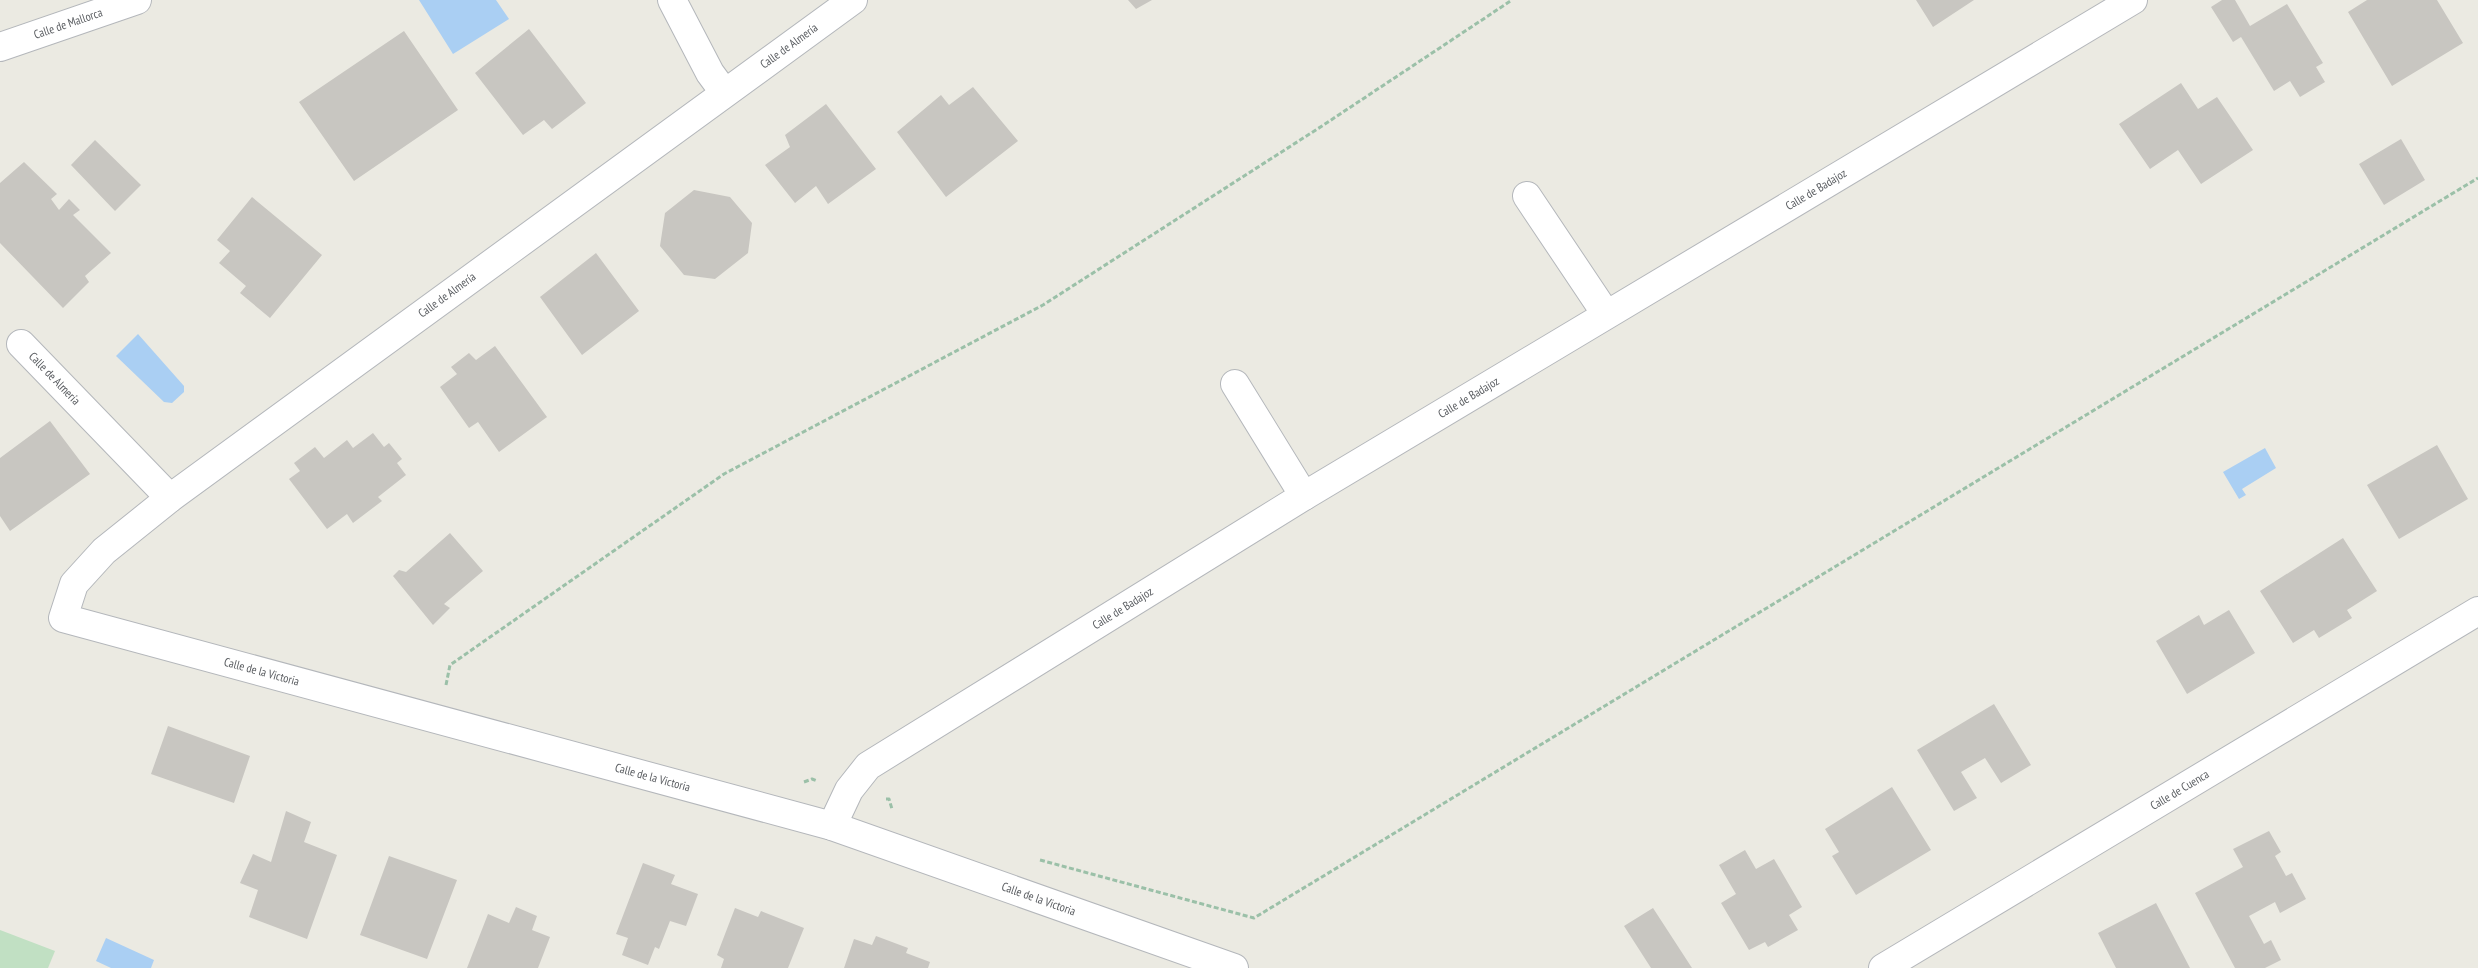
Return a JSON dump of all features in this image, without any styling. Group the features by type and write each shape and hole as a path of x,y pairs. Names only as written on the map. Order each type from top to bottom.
{"street":[{"name":"Calle de Mallorca","path":"0,47 137,0"},
{"path":"672,0 710,72 724,92"},
{"name":"Calle de Almería","path":"63,618 74,584 104,551 170,498 724,92 853,0"},
{"name":"Calle de Badajoz","path":"832,826 849,790 868,766 1304,496 2132,0"},
{"path":"1527,196 1606,314"},
{"name":"Calle de Almería","path":"21,344 170,498"},
{"path":"1235,384 1304,496"},
{"name":"Calle de Cuenca","path":"1882,968 2478,611"},
{"name":"Calle de la Victoria","path":"63,618 832,826 1234,968"}],"path":[{"path":"444,693 450,665 724,474 1043,305 1322,126 1512,0"},
{"path":"1033,858 1254,918 2478,178"},
{"path":"798,784 812,779 889,800 894,812"}],"green space":[{"path":"0,930 55,951 48,968 0,968"}],"water":[{"path":"419,0 496,0 509,19 453,54"},
{"path":"138,334 184,386 184,392 172,403 164,402 116,356"},
{"path":"2265,448 2276,468 2242,489 2246,495 2239,499 2223,472"},
{"path":"106,938 154,960 151,968 111,968 96,961"}],"building":[{"path":"1128,0 1152,0 1136,9"},
{"path":"1916,0 1974,0 1933,27"},
{"path":"2222,0 2235,0 2250,26 2287,4 2323,63 2316,67 2325,82 2300,97 2290,81 2274,91 2241,37 2233,42 2211,7"},
{"path":"2367,0 2437,0 2463,43 2392,86 2348,12"},
{"path":"529,29 586,103 552,129 544,120 523,135 475,73"},
{"path":"404,31 458,110 354,181 299,102"},
{"path":"2181,83 2198,109 2217,97 2253,150 2201,184 2178,150 2150,169 2119,124"},
{"path":"973,87 1018,141 946,197 897,132 941,95 949,105"},
{"path":"826,104 876,169 828,204 816,186 795,203 765,165 790,147 785,135"},
{"path":"2401,139 2425,180 2384,205 2359,164"},
{"path":"95,140 141,185 115,211 71,165"},
{"path":"24,162 57,194 51,199 59,210 69,199 80,210 73,215 111,253 85,276 89,282 63,308 0,243 0,183"},
{"path":"694,190 730,197 752,223 748,253 715,279 684,275 660,246 665,213"},
{"path":"252,197 322,255 270,318 240,293 246,286 219,263 230,251 217,240"},
{"path":"596,253 639,311 582,355 540,297"},
{"path":"495,346 547,417 499,452 478,422 469,428 440,387 457,374 451,367 469,353 476,360"},
{"path":"50,421 90,474 10,531 0,516 0,458"},
{"path":"373,433 384,447 389,443 402,459 397,463 406,475 378,497 382,501 353,523 347,514 327,529 289,479 300,471 294,463 315,447 324,458 347,440 353,448"},
{"path":"2437,445 2468,499 2399,539 2367,485"},
{"path":"450,533 483,571 444,604 450,608 433,625 393,576 399,570 406,572"},
{"path":"2343,538 2377,591 2347,610 2352,618 2319,638 2314,630 2293,643 2260,591"},
{"path":"2229,610 2255,653 2187,694 2156,641 2199,615 2204,625"},
{"path":"1994,704 2031,765 2001,783 1985,758 1961,772 1977,798 1954,811 1917,750"},
{"path":"168,726 250,756 234,803 151,774"},
{"path":"1892,787 1931,850 1856,895 1832,856 1839,852 1825,829"},
{"path":"286,811 311,822 304,842 337,855 307,939 249,917 258,890 240,883 253,854 271,862"},
{"path":"2269,831 2281,852 2275,856 2286,876 2292,873 2306,899 2280,913 2275,902 2249,916 2264,944 2271,940 2281,960 2265,968 2235,968 2195,893 2243,867 2233,849"},
{"path":"1745,850 1756,869 1774,859 1802,907 1789,915 1798,930 1768,947 1765,942 1749,950 1721,903 1736,894 1719,865"},
{"path":"389,856 457,880 427,959 360,935"},
{"path":"643,863 675,875 671,884 698,894 686,926 670,921 659,949 655,947 648,965 622,955 628,938 616,934"},
{"path":"2156,903 2190,968 2116,968 2098,933"},
{"path":"516,907 537,916 532,930 550,937 538,968 467,968 488,914 509,923"},
{"path":"735,908 758,917 761,911 804,928 788,968 721,968 724,959 717,955"},
{"path":"1653,908 1692,968 1651,968 1624,926"},
{"path":"876,936 908,948 906,953 930,962 928,968 844,968 854,939 872,945"}]}
